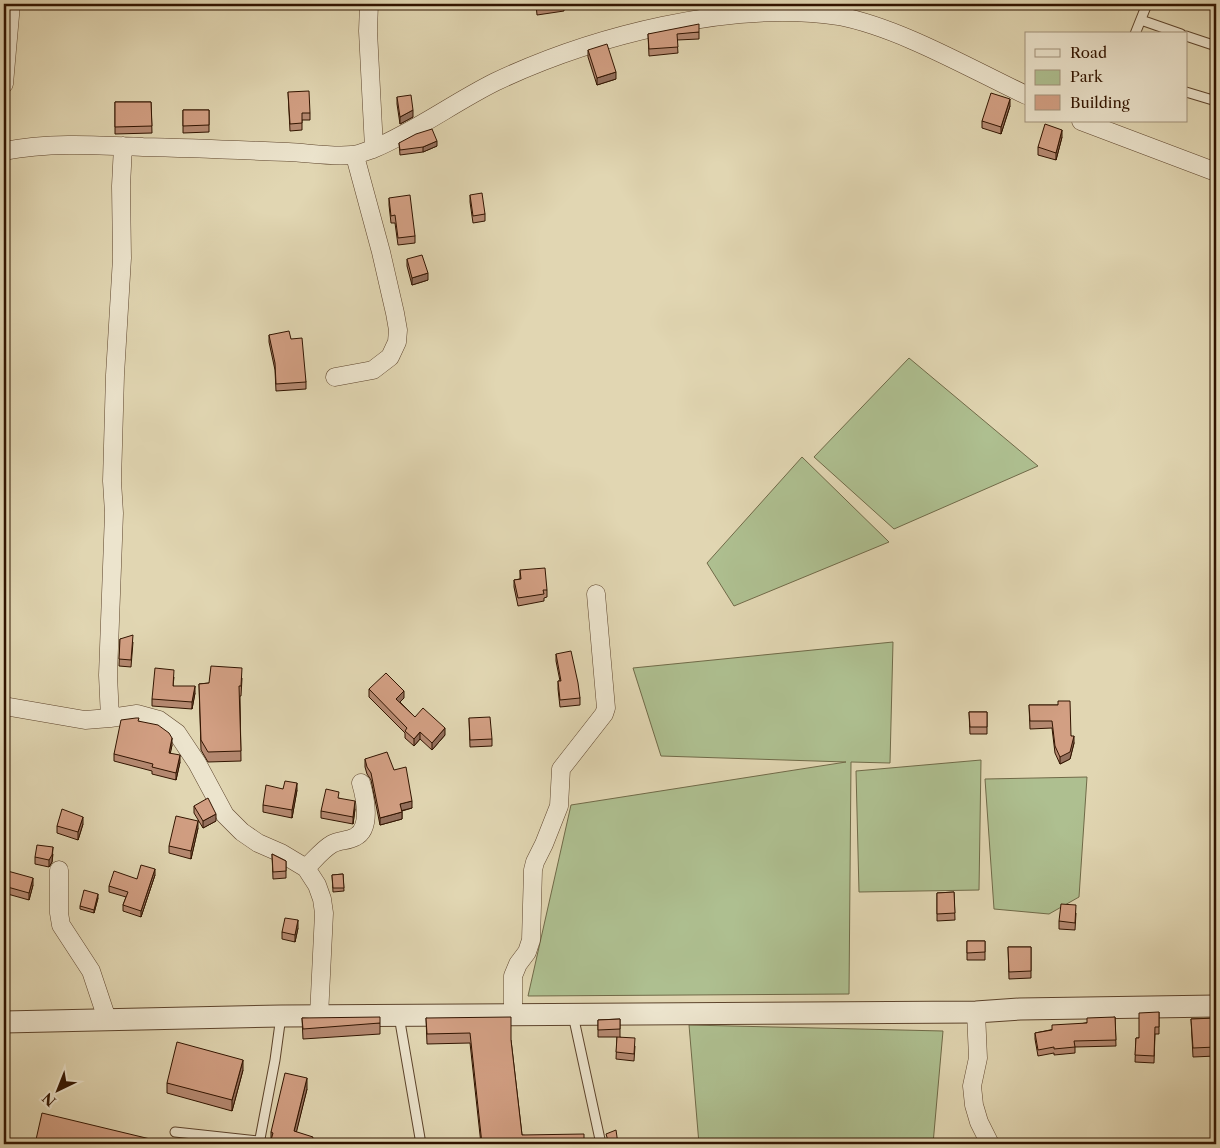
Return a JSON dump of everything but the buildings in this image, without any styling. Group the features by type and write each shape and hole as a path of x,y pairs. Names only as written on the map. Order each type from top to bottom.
{"street":[{"path":"4,84 11,4"},
{"path":"369,4 368,31 374,148"},
{"path":"5,150 62,145 123,146 355,156 415,128 476,92 518,71 588,45 637,30 695,18 763,11 838,16 880,28 916,42 1025,95"},
{"path":"1086,122 1104,126 1216,172"},
{"path":"110,718 108,675 114,513 112,464 122,258 121,178 123,146"},
{"path":"335,377 373,370 390,357 397,342 398,330 395,313 355,156"},
{"path":"513,1015 513,976 518,964 527,952 531,940 533,870 559,806 561,769 604,714 606,708 596,594"},
{"path":"4,706 85,720 137,714 159,720 177,733 197,763 225,815 242,832 258,843 281,853 306,868 318,885 324,913 319,1016"},
{"path":"306,868 329,846 354,837 364,828 365,812 361,783"},
{"path":"59,870 59,913 61,925 91,971 107,1019"},
{"path":"4,1022 281,1016 976,1012 1216,1006"},
{"path":"976,1012 978,1058 972,1086 973,1096 979,1122 990,1144"}],"lane":[{"path":"1136,32 1147,4"},
{"path":"1141,20 1175,32"},
{"path":"1188,37 1216,46"},
{"path":"1188,93 1216,101"},
{"path":"573,1014 601,1144"},
{"path":"175,1132 259,1142 275,1060 281,1016"},
{"path":"399,1016 421,1144"}],"green space":[{"path":"909,358 1038,466 894,529 814,457"},
{"path":"802,457 889,542 734,606 707,563"},
{"path":"893,642 890,763 851,762 849,994 528,996 571,805 846,762 661,756 633,668"},
{"path":"981,760 979,890 859,892 856,771"},
{"path":"1087,777 1079,897 1049,914 994,909 985,779"},
{"path":"689,1025 943,1031 933,1144 699,1144"}]}
